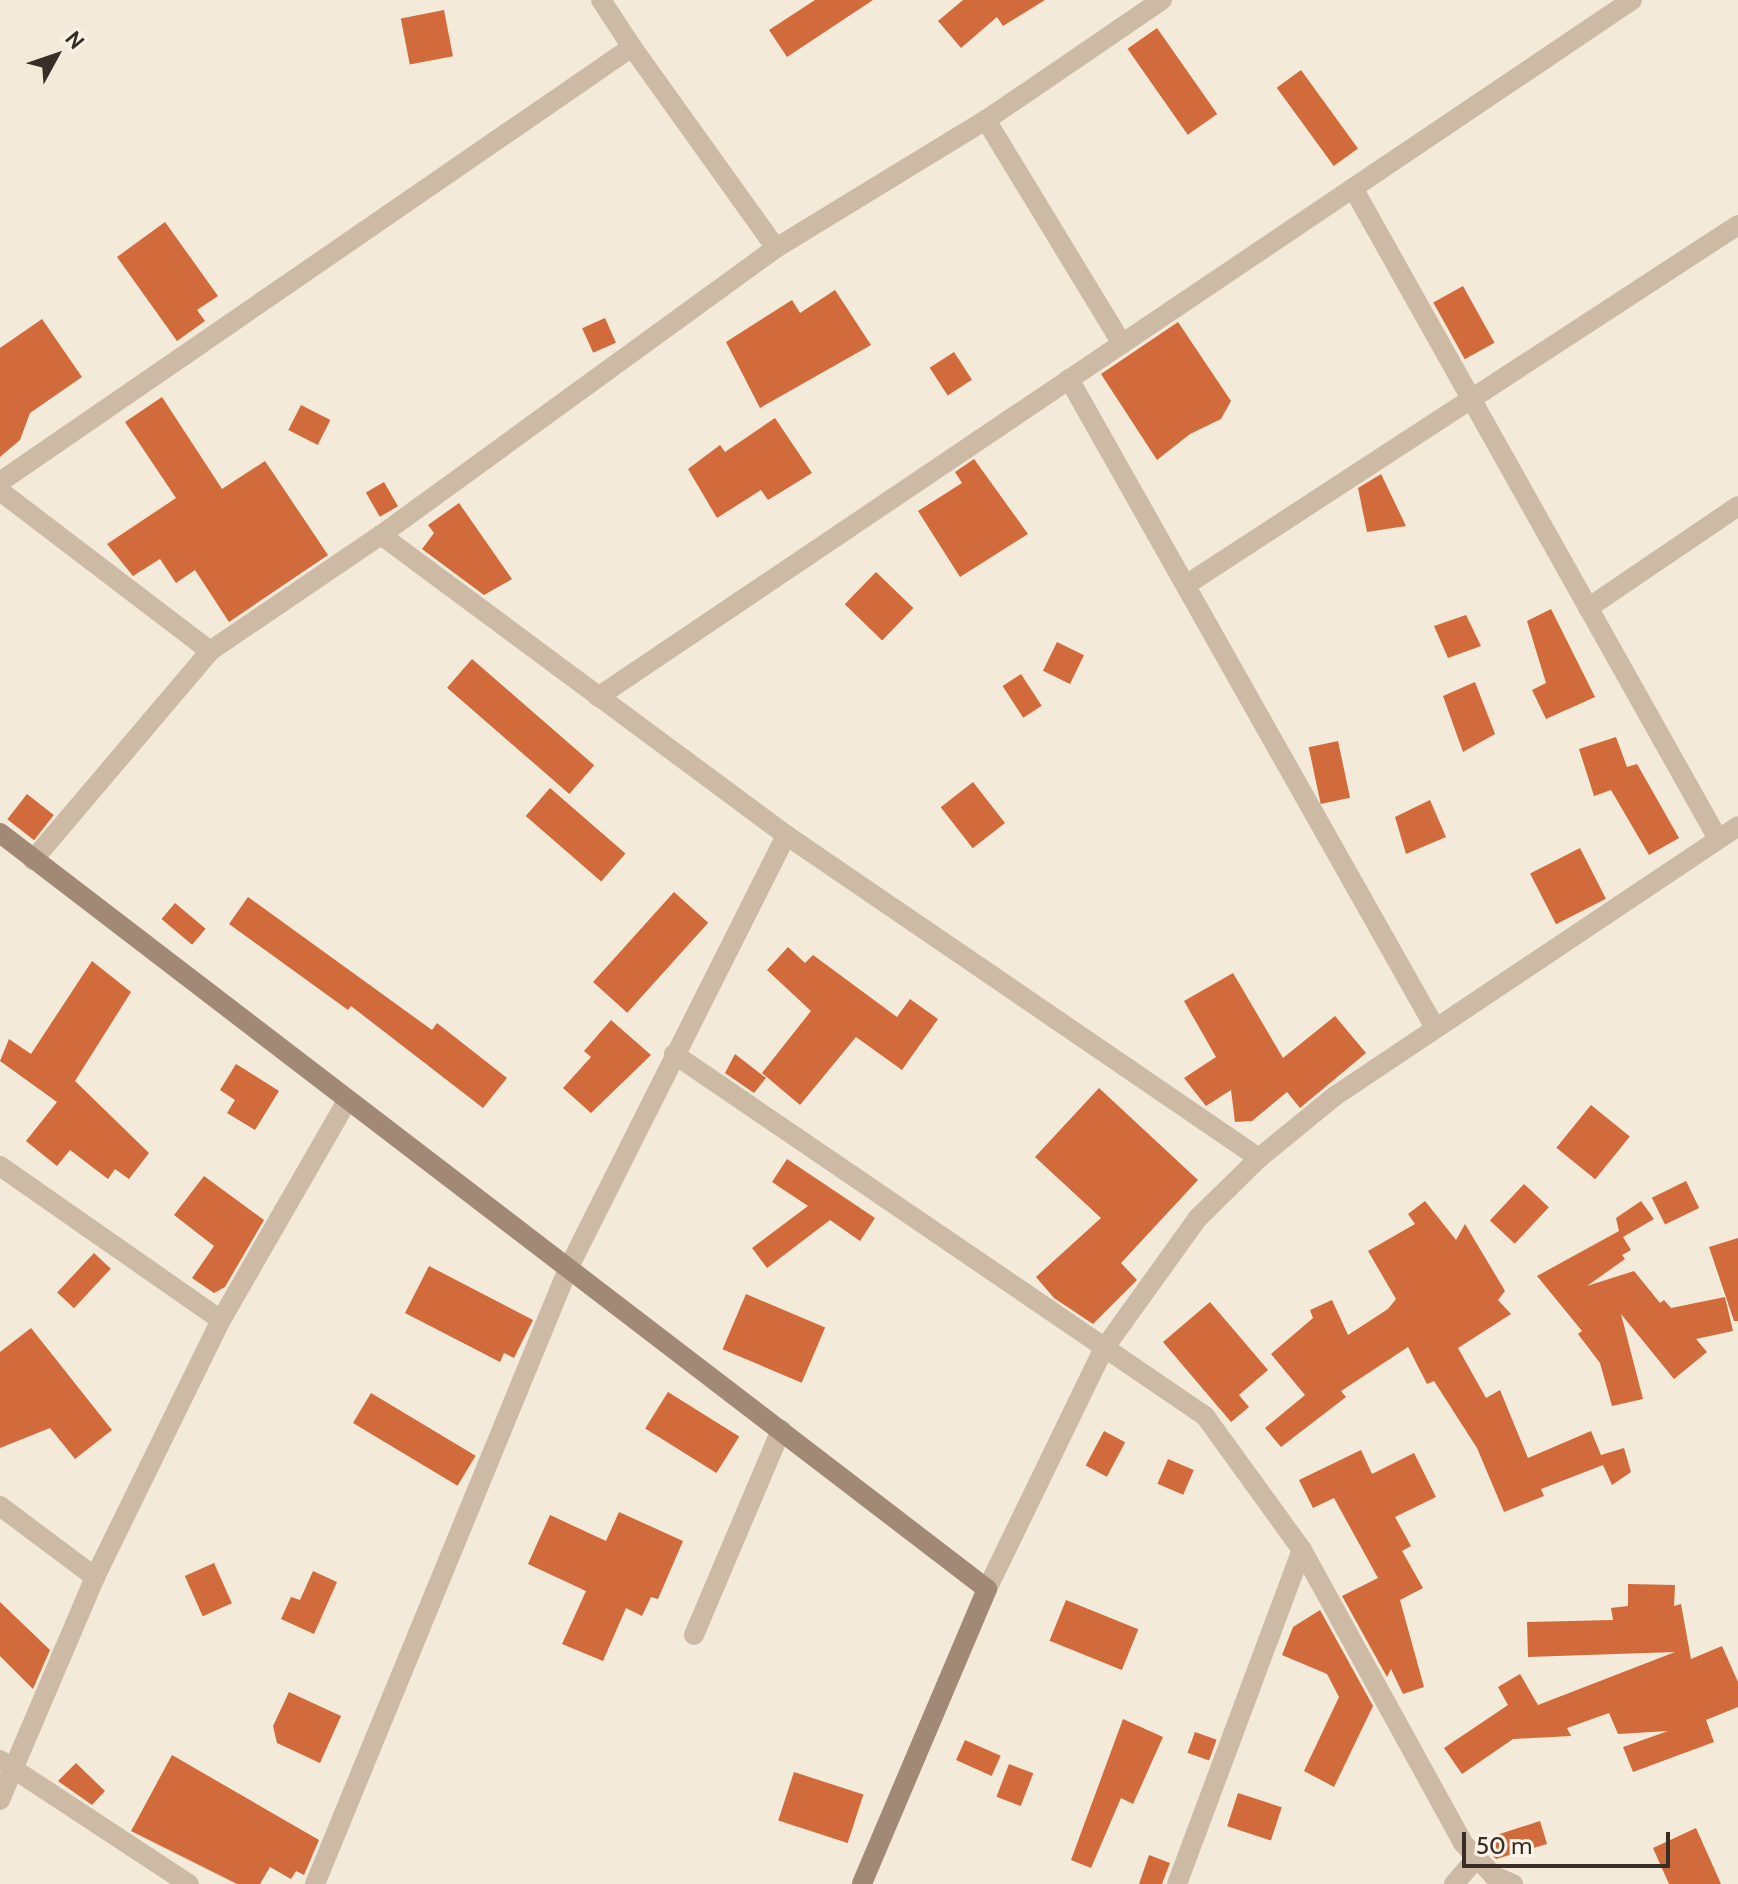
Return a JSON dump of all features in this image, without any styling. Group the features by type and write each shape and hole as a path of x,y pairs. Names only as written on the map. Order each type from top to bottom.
{"street":[{"path":"601,0 776,248"},
{"path":"33,860 210,651 381,535 776,248 986,120 1162,0"},
{"path":"598,697 1632,0"},
{"path":"0,482 632,47"},
{"path":"986,120 1122,344"},
{"path":"1353,188 1718,839"},
{"path":"1186,585 1738,225"},
{"path":"1069,379 1434,1026"},
{"path":"0,491 210,651"},
{"path":"1588,608 1738,506"},
{"path":"381,535 786,835 1259,1158"},
{"path":"862,1884 987,1589 1103,1350 1198,1218 1259,1158 1434,1026 1738,826"},
{"path":"0,833 987,1589"},
{"path":"315,1884 568,1269 786,835"},
{"path":"674,1054 1103,1350 1205,1416 1302,1550 1475,1860 1513,1884"},
{"path":"0,1800 6,1765 221,1320 347,1101"},
{"path":"0,1166 221,1320"},
{"path":"694,1635 781,1430"},
{"path":"0,1506 95,1577"},
{"path":"1177,1884 1302,1550"},
{"path":"6,1765 189,1884"},
{"path":"1454,1884 1475,1860"}],"building":[{"path":"815,0 873,0 787,57 769,30"},
{"path":"963,0 1045,0 1003,26 997,17 961,48 938,21"},
{"path":"444,10 453,56 410,65 401,18"},
{"path":"1157,28 1217,114 1188,135 1128,49"},
{"path":"1301,70 1358,148 1334,166 1277,88"},
{"path":"165,222 218,296 197,310 205,321 177,341 117,257"},
{"path":"1463,286 1495,343 1465,359 1433,302"},
{"path":"835,290 871,345 760,408 726,342 792,300 800,313"},
{"path":"605,318 616,343 593,353 582,328"},
{"path":"42,319 82,377 30,413 20,440 0,457 0,348"},
{"path":"1178,322 1231,401 1221,419 1190,434 1157,460 1101,374"},
{"path":"954,352 972,380 948,395 930,368"},
{"path":"162,397 222,489 265,461 328,555 229,622 195,570 176,583 160,559 133,576 107,544 176,498 125,422"},
{"path":"301,405 330,420 318,445 288,430"},
{"path":"775,418 812,473 768,500 761,490 717,518 688,469 720,445 725,452"},
{"path":"974,459 1028,534 960,577 918,511 962,483 955,472"},
{"path":"1381,474 1406,526 1367,532 1358,488"},
{"path":"384,482 398,506 380,517 366,492"},
{"path":"459,503 512,579 484,595 422,549 434,533 428,525"},
{"path":"876,572 913,608 882,640 845,604"},
{"path":"1551,609 1595,697 1546,719 1532,690 1546,683 1527,621"},
{"path":"1466,615 1481,646 1448,658 1434,626"},
{"path":"1057,642 1084,655 1070,684 1043,671"},
{"path":"472,659 594,765 569,794 447,688"},
{"path":"1021,674 1042,706 1023,718 1003,686"},
{"path":"1475,682 1495,734 1463,752 1443,696"},
{"path":"1616,737 1627,767 1637,764 1679,838 1649,855 1611,790 1594,796 1579,749"},
{"path":"1338,741 1350,798 1321,804 1309,747"},
{"path":"973,782 1005,823 973,848 941,807"},
{"path":"550,788 625,854 601,882 526,816"},
{"path":"27,794 54,815 34,840 7,819"},
{"path":"1430,800 1446,837 1406,854 1395,817"},
{"path":"1580,848 1606,899 1556,924 1530,873"},
{"path":"674,892 708,923 627,1013 593,982"},
{"path":"248,897 432,1030 437,1023 507,1078 483,1108 351,1006 348,1010 229,924"},
{"path":"175,903 206,929 192,945 162,919"},
{"path":"788,947 805,963 813,955 897,1017 910,999 938,1019 902,1070 856,1037 800,1105 762,1073 811,1011 767,970"},
{"path":"92,961 131,992 75,1081 149,1153 129,1179 115,1169 108,1179 70,1150 57,1166 26,1141 57,1102 0,1061 9,1039 31,1054"},
{"path":"1233,973 1283,1058 1335,1016 1366,1053 1300,1108 1287,1092 1252,1121 1235,1122 1231,1090 1206,1106 1184,1078 1216,1057 1184,1001"},
{"path":"611,1020 651,1055 591,1113 563,1088 591,1057 584,1051"},
{"path":"735,1054 766,1078 754,1093 725,1073"},
{"path":"236,1064 279,1091 255,1130 227,1113 235,1100 220,1090"},
{"path":"1099,1088 1198,1180 1121,1263 1137,1280 1093,1324 1054,1298 1036,1277 1101,1218 1035,1157"},
{"path":"1591,1105 1630,1136 1595,1179 1556,1148"},
{"path":"787,1159 875,1218 860,1241 830,1220 767,1268 752,1248 808,1206 772,1182"},
{"path":"204,1176 264,1220 225,1287 214,1293 192,1278 214,1246 174,1215"},
{"path":"1686,1181 1699,1208 1665,1225 1652,1198"},
{"path":"1524,1184 1549,1207 1515,1244 1490,1221"},
{"path":"1425,1201 1456,1240 1465,1224 1505,1291 1498,1300 1511,1314 1458,1348 1486,1398 1500,1390 1528,1458 1591,1431 1601,1455 1624,1448 1631,1472 1612,1485 1603,1465 1541,1489 1544,1496 1504,1512 1477,1448 1434,1381 1427,1384 1408,1347 1341,1391 1346,1397 1281,1447 1265,1428 1305,1395 1271,1354 1313,1318 1310,1310 1332,1300 1348,1335 1388,1309 1396,1299 1368,1251 1415,1224 1408,1214"},
{"path":"1641,1201 1654,1219 1623,1237 1631,1250 1622,1255 1625,1259 1587,1286 1634,1271 1660,1303 1664,1300 1671,1308 1725,1297 1733,1331 1696,1339 1707,1352 1674,1379 1621,1314 1643,1399 1612,1406 1600,1363 1578,1334 1582,1331 1537,1276 1619,1231 1616,1218"},
{"path":"1738,1238 1738,1321 1734,1321 1709,1247"},
{"path":"94,1253 111,1269 74,1308 57,1292"},
{"path":"429,1266 533,1320 514,1358 504,1353 500,1362 405,1313"},
{"path":"746,1294 825,1328 802,1383 723,1349"},
{"path":"1210,1302 1268,1370 1239,1395 1249,1407 1231,1422 1163,1342"},
{"path":"31,1328 112,1430 75,1459 50,1428 0,1448 0,1352"},
{"path":"668,1392 739,1437 716,1473 645,1428"},
{"path":"371,1393 476,1456 458,1486 353,1423"},
{"path":"1104,1431 1125,1442 1107,1477 1086,1465"},
{"path":"1361,1450 1372,1474 1414,1453 1436,1497 1395,1517 1411,1546 1402,1551 1423,1588 1400,1600 1424,1687 1403,1694 1391,1669 1387,1677 1342,1596 1378,1578 1334,1498 1313,1508 1299,1480"},
{"path":"1168,1459 1194,1470 1183,1495 1157,1484"},
{"path":"619,1512 683,1541 658,1599 651,1597 642,1616 626,1608 603,1661 562,1644 586,1591 528,1564 550,1515 606,1541"},
{"path":"214,1563 232,1603 203,1616 185,1576"},
{"path":"313,1571 337,1582 314,1634 281,1619 291,1597 300,1600"},
{"path":"1628,1584 1675,1585 1674,1606 1681,1604 1691,1659 1722,1646 1738,1682 1738,1707 1706,1720 1714,1742 1633,1772 1623,1747 1668,1731 1618,1734 1609,1713 1567,1728 1571,1736 1513,1739 1462,1774 1444,1748 1508,1705 1498,1687 1520,1674 1538,1705 1675,1652 1528,1657 1527,1622 1613,1620 1611,1608 1628,1606"},
{"path":"1066,1600 1138,1629 1122,1670 1050,1641"},
{"path":"0,1602 50,1650 33,1689 0,1656"},
{"path":"1320,1610 1373,1706 1334,1787 1304,1771 1339,1697 1327,1674 1282,1655 1293,1627"},
{"path":"289,1692 341,1716 320,1763 277,1743 273,1726"},
{"path":"1123,1719 1163,1737 1133,1804 1121,1798 1091,1868 1071,1860"},
{"path":"1195,1732 1217,1740 1209,1761 1187,1753"},
{"path":"965,1740 1001,1756 992,1776 956,1760"},
{"path":"172,1755 319,1840 304,1875 296,1871 291,1879 270,1867 260,1884 237,1884 131,1831"},
{"path":"76,1763 105,1791 92,1805 58,1781"},
{"path":"1009,1764 1033,1773 1021,1806 996,1797"},
{"path":"794,1772 863,1795 848,1843 778,1821"},
{"path":"1238,1793 1282,1807 1271,1841 1227,1826"},
{"path":"1540,1821 1547,1844 1496,1859 1492,1855 1487,1838"},
{"path":"1696,1828 1721,1884 1669,1884 1653,1848"},
{"path":"1149,1855 1170,1863 1162,1884 1139,1884"}]}
